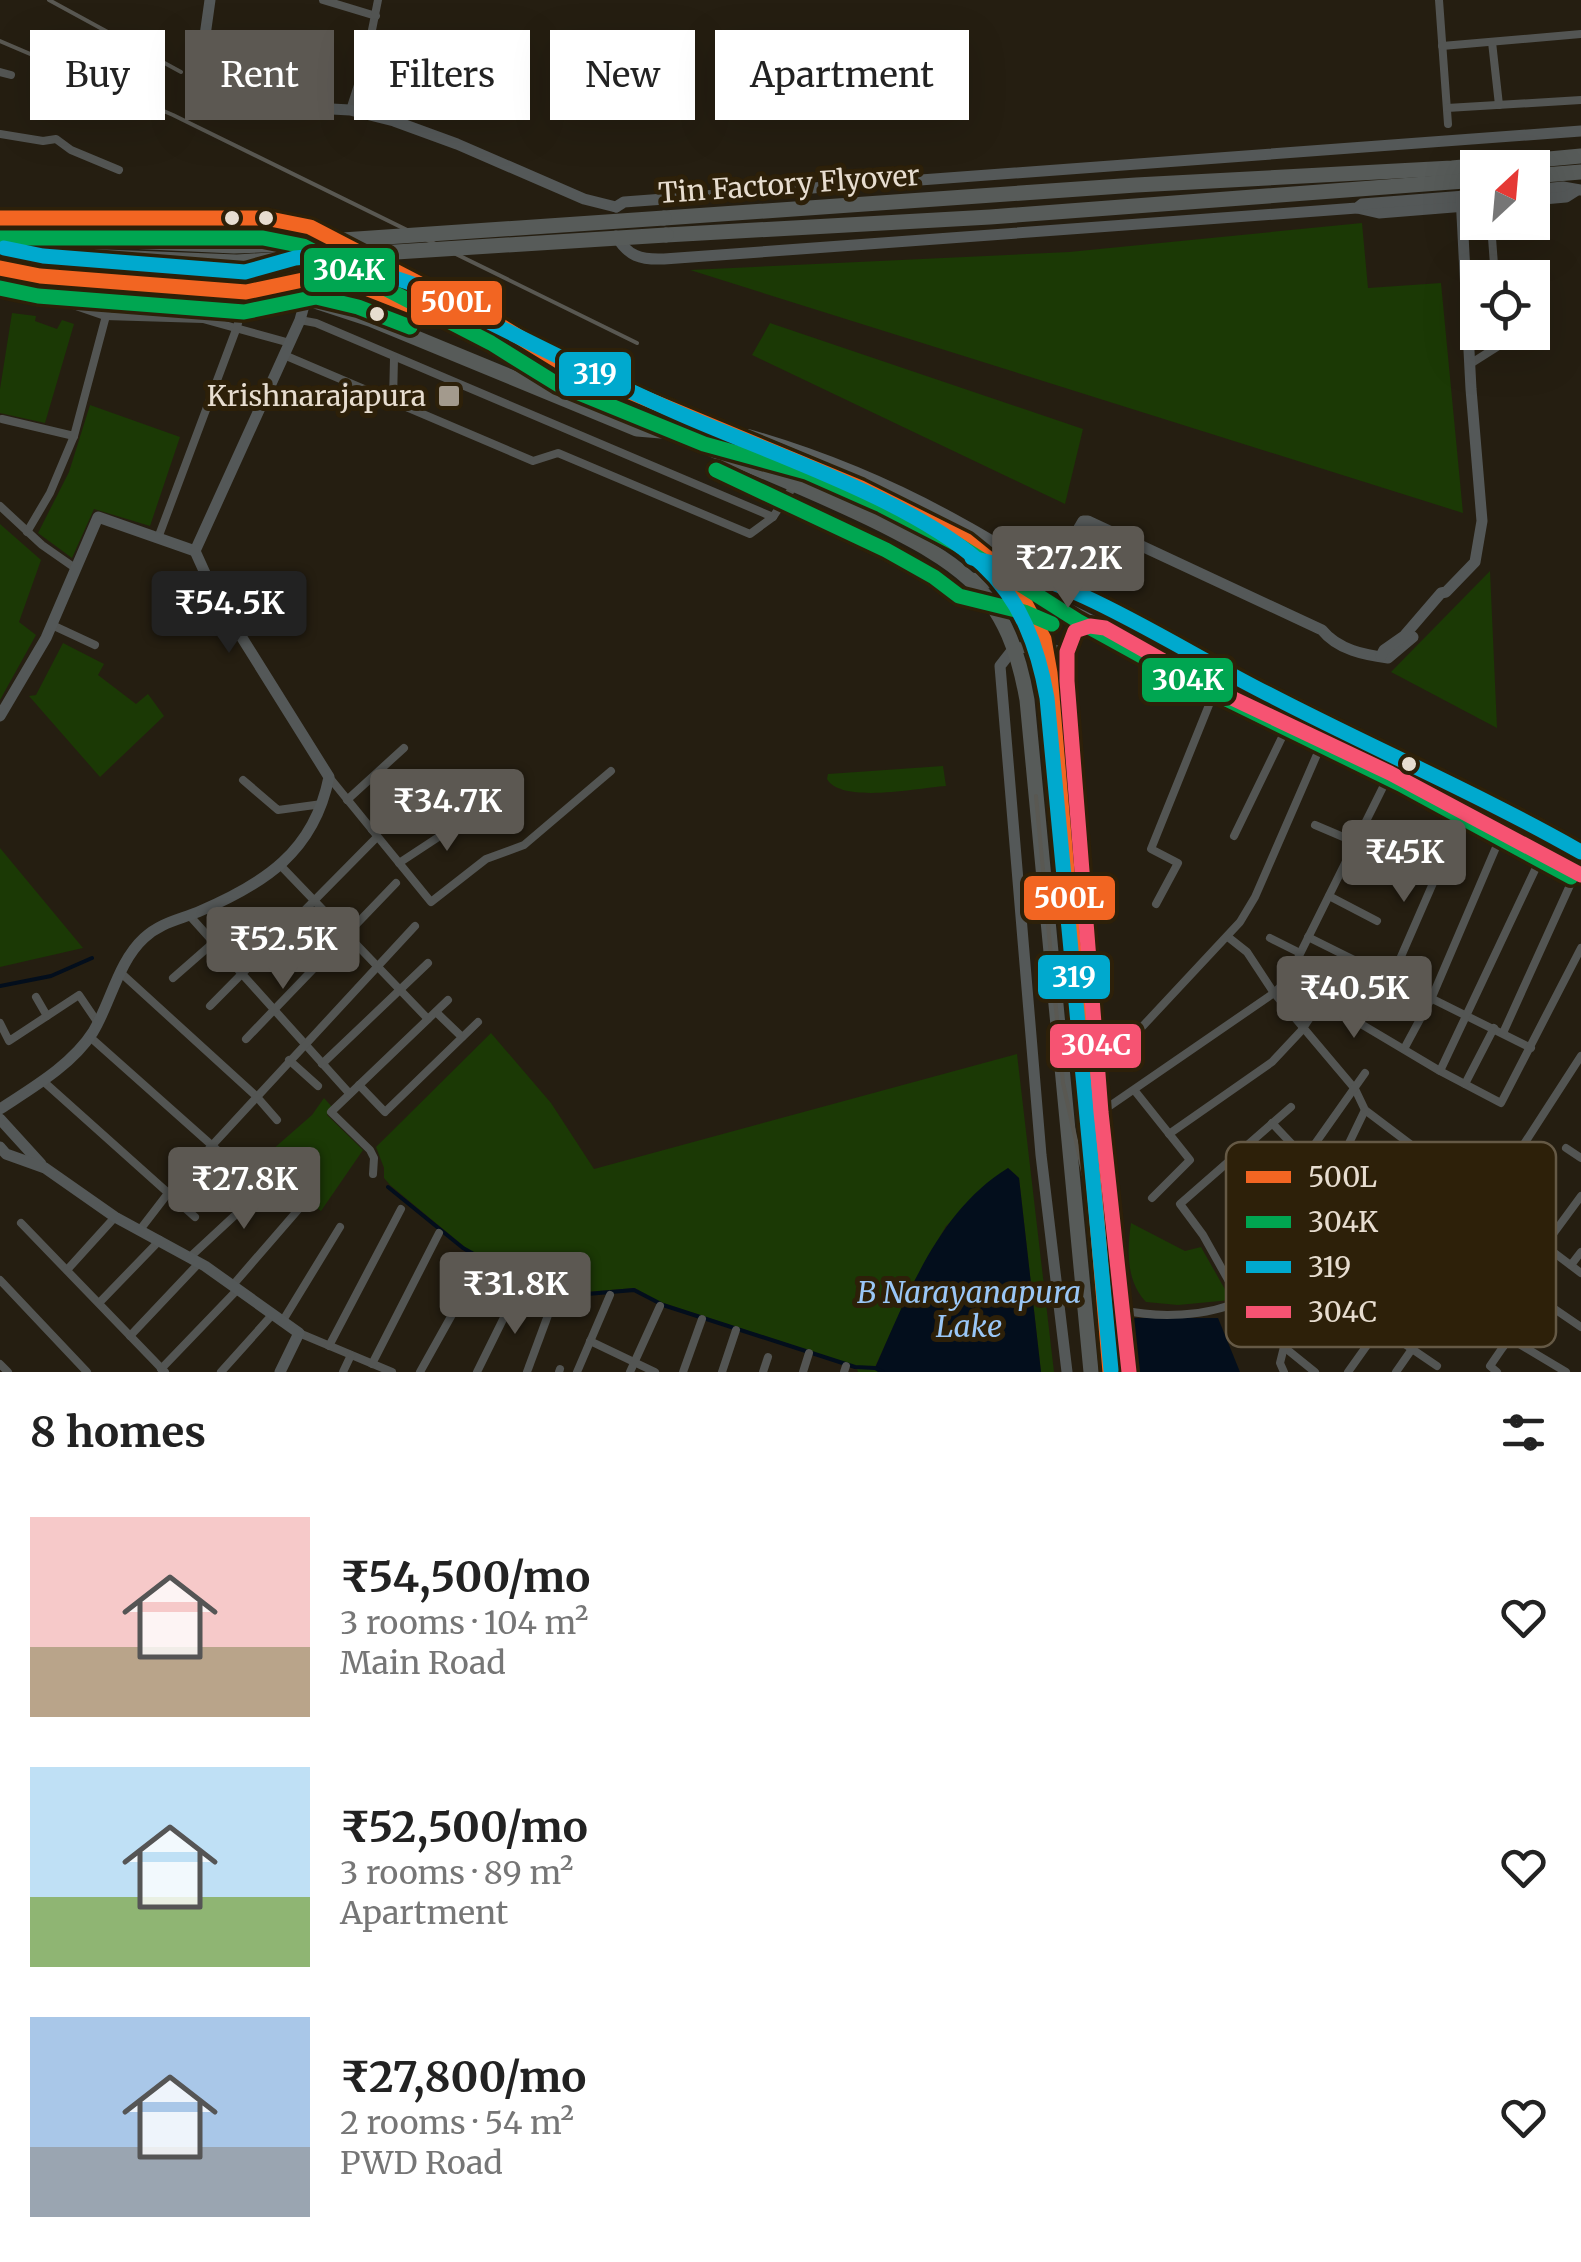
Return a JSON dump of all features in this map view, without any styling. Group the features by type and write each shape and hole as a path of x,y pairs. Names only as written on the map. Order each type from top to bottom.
{"highway":[{"name":"Tin Factory Flyover","path":"0,253 237,262 285,252 665,227 1116,186 1452,168 1581,156"},
{"path":"1550,175 1581,172"},
{"name":"Tin Factory Flyover","path":"665,227 990,216 1460,181"},
{"path":"0,218 265,218 310,227 322,247 362,273 409,286 446,305 465,307 565,365 862,488 967,541 993,562 1018,588 1044,639 1050,673 1110,1372"},
{"name":"Tin Factory Flyover","path":"0,235 285,252"},
{"path":"6,276 246,292 308,276 402,300 550,376 795,484 915,542 968,578 1002,619 1027,700 1091,1372"},
{"path":"265,290 306,298 370,319 637,429 670,432"}],"main road":[{"path":"712,425 813,453 967,526 1089,604 1242,686 1409,766 1579,869"},
{"path":"968,578 1030,593 1105,628 1322,743 1503,831 1546,847"}],"street":[{"path":"210,0 202,56 314,108 350,110 457,144 584,199 616,208"},
{"path":"323,0 376,16"},
{"path":"373,30 378,0"},
{"path":"1439,0 1448,124"},
{"path":"1442,46 1581,34"},
{"path":"1492,42 1499,105"},
{"path":"0,72 10,75"},
{"path":"350,110 354,98"},
{"path":"1446,108 1581,100"},
{"path":"1460,206 1379,213 1357,208 648,260 624,250 613,231 616,208 624,202 1581,132"},
{"path":"0,134 42,141 56,139 71,150 120,170"},
{"path":"1550,188 1579,190"},
{"path":"1550,199 1566,198 1579,190"},
{"path":"195,551 300,320 306,298 310,227"},
{"path":"6,276 105,316 203,320 237,328 393,402 533,461 558,453 750,534 772,517 795,484"},
{"path":"28,532 74,436 114,282"},
{"path":"158,538 237,328 246,292"},
{"path":"300,320 316,323 772,517"},
{"path":"1328,637 1322,630 1088,521 1076,530 1078,533 1090,526 1319,636 1368,657 1381,656 1475,562 1482,521 1471,350"},
{"path":"1470,364 1492,350"},
{"path":"393,402 394,358"},
{"path":"2,419 74,436"},
{"path":"0,506 76,568"},
{"path":"0,716 52,625 98,517 195,551 214,594 328,777 430,902 486,859 524,845 611,770"},
{"path":"1052,579 1061,561"},
{"path":"52,625 95,645"},
{"path":"1105,628 1082,627 1071,638 1067,652 1100,1112 1129,1372"},
{"path":"1067,652 1014,648 1000,666 1041,1155 1067,1372"},
{"path":"1156,904 1178,863 1151,850 1216,690"},
{"path":"1234,836 1288,725"},
{"path":"1096,1048 1141,1028 1228,937 1255,897 1322,743"},
{"path":"347,800 404,748"},
{"path":"1100,1112 1287,980 1390,773"},
{"path":"45,1168 1,1109 43,1081 90,1036 141,940 163,923 236,896 281,866 315,825 328,777"},
{"path":"243,780 278,810 322,804"},
{"path":"210,1006 374,833 431,780"},
{"path":"1376,1014 1464,812"},
{"path":"399,863 474,813"},
{"path":"1314,824 1355,842"},
{"path":"1404,1049 1432,997 1503,831"},
{"path":"1440,1071 1546,847"},
{"path":"281,866 428,1019"},
{"path":"1466,1084 1498,1030 1579,869"},
{"path":"246,1039 396,882"},
{"path":"1328,896 1376,921"},
{"path":"189,915 349,1093"},
{"path":"138,1231 169,1192 414,926"},
{"path":"1228,937 1248,952 1274,992 1355,1089 1364,1110 1407,1142"},
{"path":"1308,937 1531,1048"},
{"path":"1270,938 1300,953"},
{"path":"173,978 214,943"},
{"path":"1287,980 1440,1071 1501,1102 1581,948"},
{"path":"322,1064 428,963"},
{"path":"123,968 276,1120"},
{"path":"0,1022 9,1041 80,995 98,1023"},
{"path":"36,997 47,1016"},
{"path":"373,1174 370,1150 330,1112 448,1000"},
{"path":"1170,1134 1258,1074 1304,1026 1322,1000"},
{"path":"436,1012 462,1037"},
{"path":"359,1084 385,1112 478,1022"},
{"path":"90,1036 243,1173"},
{"path":"1525,1142 1581,1056"},
{"path":"289,1060 318,1086"},
{"path":"1316,1142 1365,1074"},
{"path":"43,1081 195,1217"},
{"path":"1134,1091 1190,1160 1152,1198"},
{"path":"1250,1142 1290,1108"},
{"path":"1349,1142 1364,1110"},
{"path":"1272,1123 1289,1142"},
{"path":"0,1147 6,1154 45,1168 138,1231 195,1260 299,1332 392,1372"},
{"path":"1566,1148 1581,1158"},
{"path":"1226,1164 1180,1204 1226,1275"},
{"path":"130,1336 195,1260 273,1180"},
{"path":"1556,1230 1581,1196"},
{"path":"21,1222 163,1370 304,1203"},
{"path":"329,1346 401,1208"},
{"path":"67,1270 116,1217"},
{"path":"221,1372 277,1318 340,1228"},
{"path":"372,1364 439,1233"},
{"path":"98,1303 160,1240"},
{"path":"1570,1265 1581,1252"},
{"path":"1556,1254 1581,1273"},
{"path":"420,1372 482,1262"},
{"path":"0,1280 86,1372"},
{"path":"477,1372 520,1285"},
{"path":"577,1372 610,1294"},
{"path":"527,1372 554,1299"},
{"path":"630,1372 660,1306"},
{"path":"1121,1310 1174,1314 1226,1308"},
{"path":"1556,1311 1581,1327"},
{"path":"683,1372 702,1319"},
{"path":"722,1372 736,1330"},
{"path":"280,1372 299,1332"},
{"path":"590,1342 655,1372"},
{"path":"1284,1372 1280,1363 1284,1347 1315,1372"},
{"path":"1348,1372 1366,1347"},
{"path":"1409,1347 1438,1366"},
{"path":"1497,1372 1490,1366 1503,1347"},
{"path":"1524,1347 1566,1372"},
{"path":"1410,1372 1398,1369 1412,1349"},
{"path":"803,1372 809,1353"},
{"path":"343,1372 351,1355"},
{"path":"762,1372 768,1357"},
{"path":"0,1364 8,1372"}],"green space":[{"path":"1362,223 1368,288 1441,283 1463,513 690,270 1069,252"},
{"path":"12,313 36,316 35,321 57,329 62,320 74,324 45,423 0,413"},
{"path":"770,323 1083,429 1065,504 752,355"},
{"path":"90,405 180,437 150,526 94,509 72,558 38,533 69,472"},
{"path":"0,524 41,560 19,622 36,635 0,700"},
{"path":"1490,571 1497,728 1391,672"},
{"path":"63,643 104,664 98,675 136,704 148,694 164,716 100,777 29,696 36,695"},
{"path":"943,766 946,786 863,793 835,787 827,779 828,774"},
{"path":"0,848 83,948 0,967"},
{"path":"491,1033 551,1103 594,1169 1017,1054 1054,1372 1041,1372 1019,1178 1008,1168 946,1226 915,1280 875,1367 878,1372 858,1372 856,1366 657,1301 635,1288 586,1292 574,1302 467,1249 390,1185 384,1178 376,1147"},
{"path":"324,1098 332,1107 327,1115 363,1150 321,1211 278,1178 264,1157 312,1115"},
{"path":"1131,1223 1185,1251 1201,1247 1226,1291 1226,1300 1178,1305 1146,1302 1131,1275"}],"water":[{"name":"B Narayanapura Lake","path":"1008,1168 1019,1178 1041,1372 878,1372 875,1368 927,1257 962,1207"},
{"path":"1127,1318 1218,1318 1226,1347 1230,1347 1240,1372 1134,1372"}],"waterway":[{"path":"0,986 51,976 92,958"},
{"path":"388,1187 463,1248 511,1275 577,1304 587,1294 634,1290 663,1305 855,1367 883,1372"}],"tunnel":[{"path":"1061,561 1076,533"}],"railway":[{"path":"49,0 181,72"},
{"path":"0,41 173,115 637,343"},
{"path":"1036,796 1063,1083 1090,1203 1113,1372"}],"transit line":[{"name":"500L","path":"0,218 265,218 310,227 501,326 565,365 861,488 967,541 993,562 1017,588 1044,639 1050,673 1110,1372"},
{"name":"304K","path":"0,238 263,238 303,246 491,343 557,384 704,444 806,472 881,505 957,544 1078,621 1165,669 1400,784 1571,877"},
{"name":"319","path":"4,248 43,256 245,272 295,258 317,256 347,262 410,283 649,400 880,499 953,541 996,578 1026,625 1047,698 1111,1370"},
{"name":"500L","path":"0,268 40,276 246,292 317,277 363,287 419,309"},
{"name":"304K","path":"0,288 38,296 244,312 316,297 358,307 410,327"},
{"name":"304K","path":"716,470 886,550 959,596 1024,612 1052,624"},
{"name":"319","path":"972,558 1012,568 1088,598 1581,852"},
{"name":"304C","path":"1129,1372 1101,1112 1067,681 1067,652 1075,631 1090,626 1105,628 1215,690 1390,773 1581,875"}],"place":[{"name":"Krishnarajapura","path":"449,396"}]}
